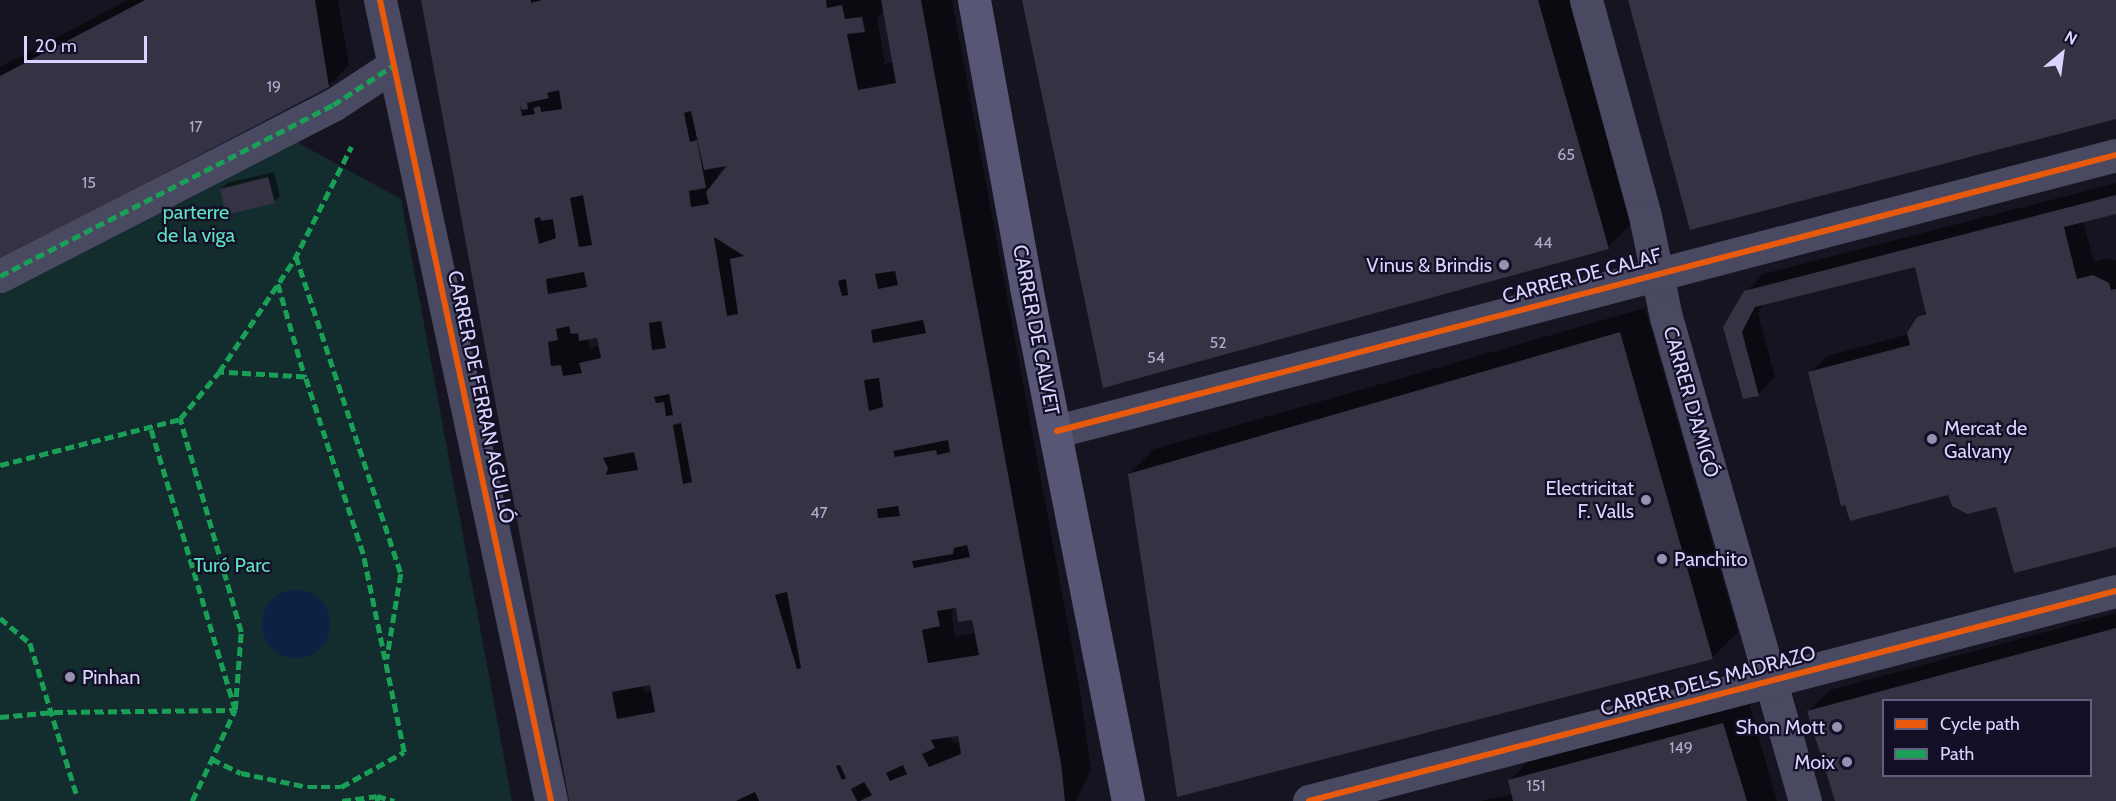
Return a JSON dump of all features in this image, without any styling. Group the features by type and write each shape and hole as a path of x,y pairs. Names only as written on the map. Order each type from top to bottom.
{"street":[{"name":"CARRER DE FERRAN AGULLÓ","path":"380,0 551,801"},
{"name":"CARRER DE CALVET","path":"975,0 1026,287 1057,430 1128,801"},
{"name":"CARRER D'AMIGÓ","path":"1586,0 1645,216 1656,274 1773,681 1805,801"},
{"path":"0,276 333,105 394,65"},
{"name":"CARRER DE CALAF","path":"1057,430 2116,155"},
{"name":"CARRER DELS MADRAZO","path":"1309,801 2116,591"}],"green space":[{"name":"Turó Parc","path":"293,140 401,199 512,801 0,801 0,294"}],"water":[{"path":"289,590 303,590 315,595 325,605 330,624 325,643 315,653 303,658 289,658 277,653 267,643 262,631 262,617 267,605 277,595"}],"building":[{"path":"145,0 315,0 329,87 0,260 0,76"},
{"path":"421,0 531,0 531,3 542,0 826,0 827,8 842,5 845,19 862,17 865,32 847,34 858,90 896,83 881,0 921,0 1061,763 1065,801 860,801 872,795 864,782 851,789 857,801 759,801 755,792 736,801 569,801","holes":["559,90 562,109 541,112 540,106 533,108 535,114 522,116 520,104 522,110 528,109 527,103 549,98 547,93","691,111 704,170 727,166 706,192 709,204 691,207 689,191 706,188 697,140 690,142 684,113","583,195 592,245 579,247 570,198","540,217 541,221 553,219 556,238 539,244 534,219","714,237 744,256 730,259 738,314 727,316","895,271 898,285 878,289 875,274","584,272 587,287 548,294 546,279","846,279 848,295 842,296 838,281","923,320 926,333 873,343 871,330","661,321 666,348 652,350 649,323","569,326 571,334 578,333 579,341 597,338 601,358 579,363 582,373 563,376 561,365 551,366 548,342 558,340 556,329","879,378 883,407 869,411 864,380","669,394 673,415 666,416 664,402 656,403 654,397","681,423 692,482 683,484 673,425","948,440 950,452 937,455 936,450 895,457 893,451","634,452 638,470 606,475 608,468 603,458","898,506 900,516 878,518 877,509","967,545 970,557 914,568 912,561 953,554 954,548","787,592 801,668 797,669 775,595","956,608 958,622 972,620 979,655 928,663 922,630 940,626 937,611","650,685 655,712 617,719 612,692","958,736 961,754 929,767 922,754 935,748 931,740","840,765 846,778 842,780 836,766","903,765 907,774 890,781 886,773"]},
{"path":"1022,0 1538,0 1609,249 1103,388"},
{"path":"1628,0 2116,0 2116,119 1690,230"},
{"path":"268,177 275,203 226,215 220,189"},
{"name":"Mercat de Galvany","path":"2116,195 2116,214 2064,227 2077,279 2093,275 2109,283 2111,290 2116,289 2116,547 2014,573 1996,507 1967,514 1952,506 1948,495 1850,521 1845,505 1841,506 1808,372 1910,345 1907,333 1917,317 1926,314 1915,267 1755,307 1742,332 1759,396 1743,399 1723,327 1744,291"},
{"path":"1620,332 1713,659 1177,797 1128,474"},
{"path":"2116,628 2116,801 1835,801 1807,711"},
{"path":"1723,723 1747,801 1513,801 1508,780"}],"marked path":[{"path":"0,276 333,105 394,65"},
{"path":"192,801 235,710 241,632 180,419 219,372 294,260 351,147"},
{"path":"296,256 401,574 387,659"},
{"path":"278,284 305,377"},
{"path":"212,759 241,773 308,787 341,787 404,752 363,554 305,377 219,372"},
{"path":"0,465 180,419"},
{"path":"0,717 54,712 235,710 150,426"},
{"path":"0,618 30,643 77,796"},
{"path":"377,796 394,801"},
{"path":"342,801 377,796 378,801"}],"cycle path":[{"path":"380,0 551,801"},
{"path":"1057,431 2116,155"},
{"path":"1309,801 2116,591"}],"place":[{"name":"Vinus & Brindis","path":"1504,265"},
{"name":"Mercat de Galvany","path":"1932,439"},
{"name":"Electricitat F. Valls","path":"1646,500"},
{"name":"Panchito","path":"1662,559"},
{"name":"Pinhan","path":"70,677"},
{"name":"Shon Mott","path":"1837,727"},
{"name":"Moix","path":"1847,762"}],"park label":[{"name":"parterre de la viga","path":"196,224"}]}
